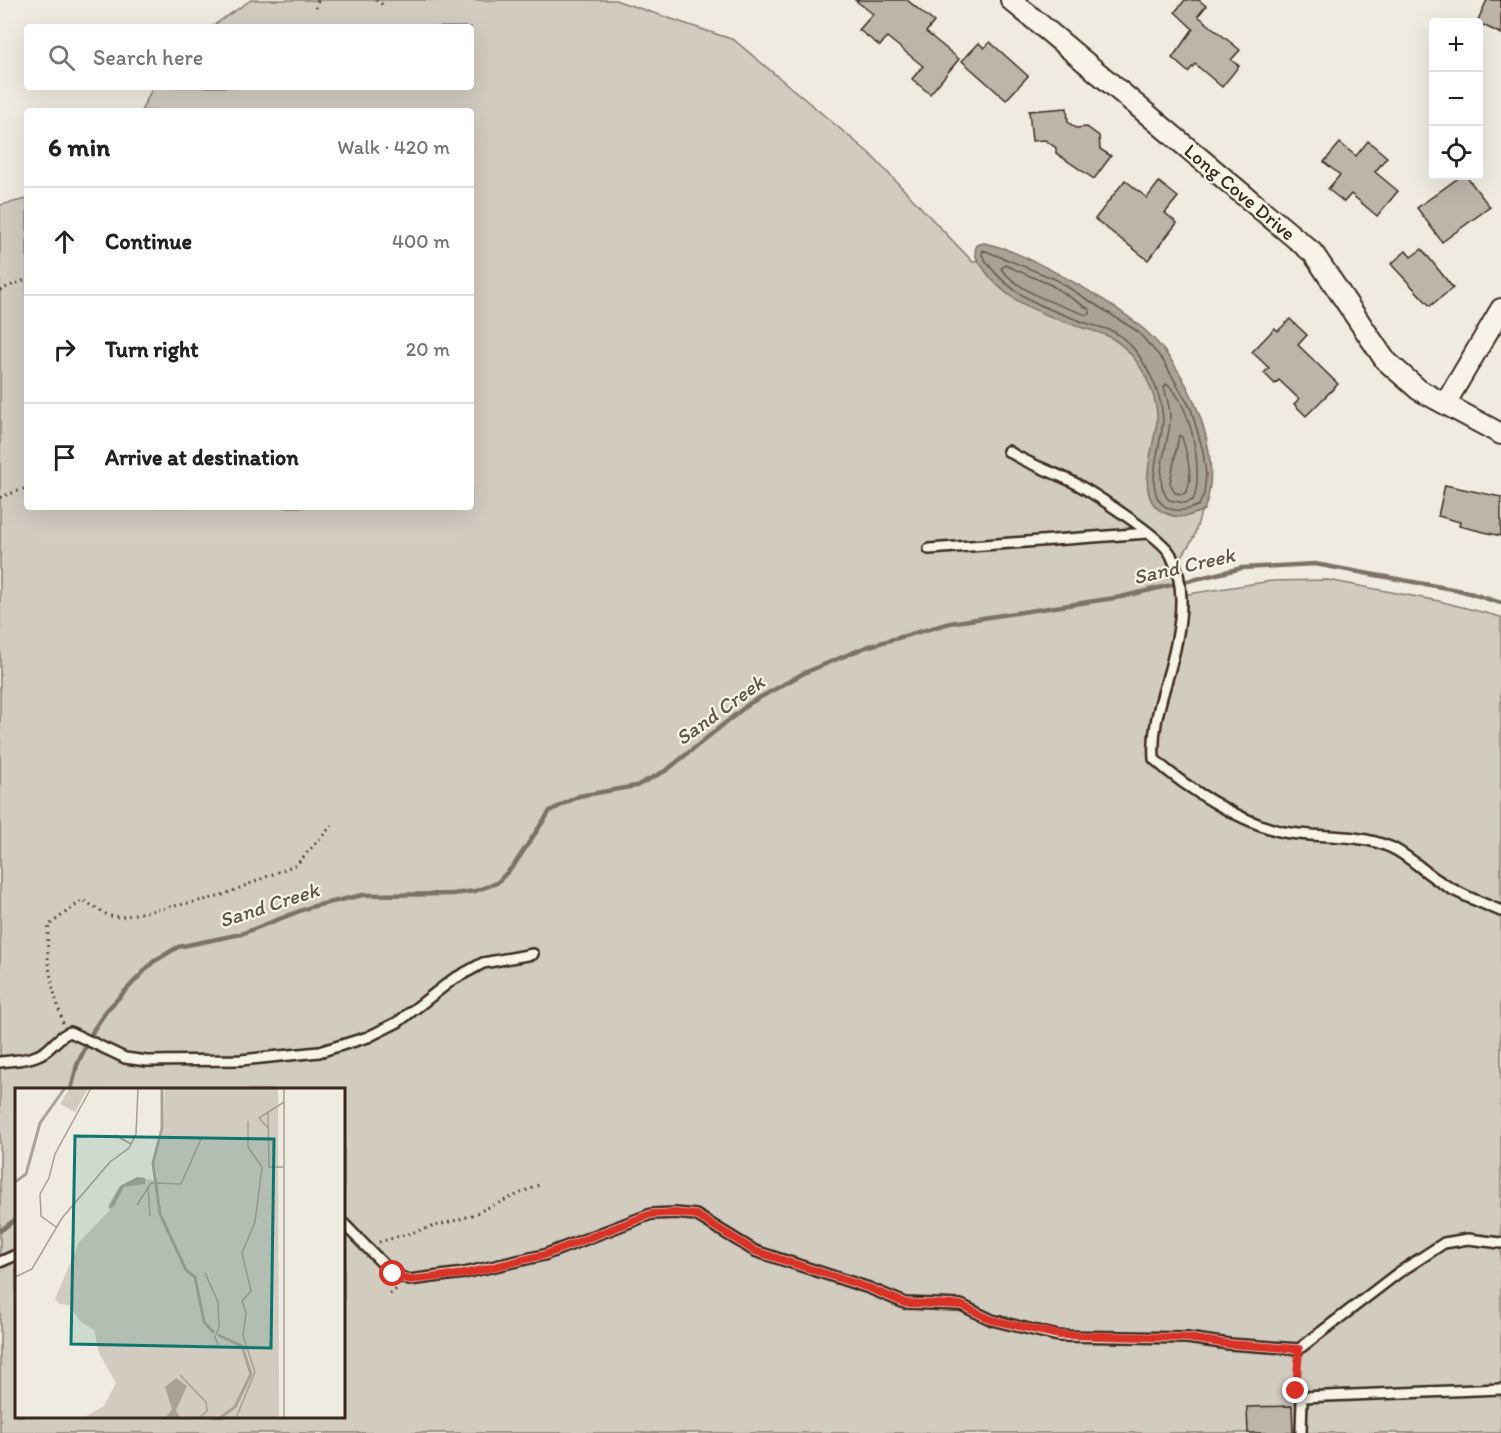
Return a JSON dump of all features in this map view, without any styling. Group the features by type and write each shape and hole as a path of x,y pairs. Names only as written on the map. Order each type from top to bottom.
{"street":[{"name":"Long Cove Drive","path":"1011,0 1313,253 1385,360 1419,390 1501,434"},
{"path":"1445,404 1501,309"}],"lane":[{"path":"1008,451 1028,464 1070,481 1149,533 1170,552 1176,566 1182,595 1181,620 1175,648 1153,724 1154,759 1164,770 1236,815 1264,826 1290,833 1360,838 1391,847 1442,883 1501,910"},
{"path":"929,549 1149,533"},
{"path":"0,1062 32,1058 70,1033 125,1058 147,1061 241,1060 320,1052 368,1037 398,1022 452,980 483,963 533,954"},
{"path":"345,1225 393,1274 409,1280 464,1274 544,1255 651,1214 696,1215 755,1251 858,1284 905,1303 961,1305 992,1320 1059,1335 1187,1338 1229,1344 1299,1349 1398,1273 1443,1243 1468,1239 1501,1243"},
{"path":"0,1262 15,1255"},
{"path":"1301,1433 1302,1397 1501,1389"}],"path":[{"path":"316,8 318,0"},
{"path":"376,0 383,5"},
{"path":"0,290 24,280"},
{"path":"0,497 24,489"},
{"path":"70,1033 50,983 47,942 49,925 83,900 109,916 121,917 218,897 297,864 332,825"},
{"path":"365,1246 467,1217 541,1184"},
{"path":"1299,1349 1296,1391 1302,1397"}],"shaded area":[{"path":"251,0 615,0 734,40 869,153 973,262 1004,248 1122,317 1207,491 1194,537 1176,566 1182,595 1271,581 1328,580 1439,601 1501,617 1501,1433 0,1433 0,205 24,200 24,510 474,510 474,108 142,108 152,90 474,90 474,24 215,24"}],"water":[{"path":"984,243 1020,255 1065,277 1126,315 1157,342 1187,385 1206,436 1210,462 1210,487 1204,510 1184,516 1170,515 1155,506 1150,496 1147,484 1148,471 1157,412 1150,387 1133,357 1110,337 1028,307 1004,291 993,281 976,257 977,245"}],"building":[{"path":"855,0 907,0 934,22 926,32 959,59 930,94 912,79 923,66 887,37 880,46 859,30 873,14"},
{"path":"1185,0 1199,0 1206,6 1198,16 1240,50 1231,60 1239,66 1222,87 1195,64 1188,72 1172,58 1193,29 1175,12"},
{"path":"1487,0 1501,0 1501,34 1483,25 1483,18 1479,18"},
{"path":"990,42 1028,76 1006,100 962,61 979,43 984,48"},
{"path":"1067,108 1068,122 1076,128 1087,127 1099,136 1100,149 1111,156 1094,179 1056,153 1056,148 1045,140 1032,141 1029,111"},
{"path":"1368,141 1387,157 1375,172 1398,191 1377,216 1351,194 1344,202 1328,189 1340,175 1324,162 1340,143 1356,156"},
{"path":"1125,180 1147,198 1159,182 1178,197 1165,213 1177,223 1148,260 1095,219"},
{"path":"1456,180 1469,180 1490,207 1442,242 1417,208"},
{"path":"1422,249 1453,288 1430,306 1391,264 1406,251 1411,257"},
{"path":"1290,319 1307,335 1298,345 1338,384 1306,416 1294,404 1299,399 1279,380 1275,384 1264,373 1269,368 1252,352 1275,328 1278,331"},
{"path":"1445,485 1501,497 1501,536 1459,526 1460,522 1438,516"},
{"path":"1292,1406 1293,1433 1248,1433 1247,1407"}],"waterway":[{"name":"Sand Creek","path":"71,1088 77,1065 94,1029 107,1010 153,962 178,947 241,934 310,907 363,895 453,894 475,891 497,883 514,865 550,811 579,796 636,786 667,770 750,703 804,673 866,647 950,623 1121,597 1242,568 1315,564 1463,591 1501,603"},
{"name":"Sand Creek","path":"0,1231 15,1220"}],"route":[{"path":"393,1274 409,1280 464,1274 544,1255 651,1214 696,1215 755,1251 869,1288 905,1303 961,1305 992,1320 1059,1335 1187,1338 1229,1344 1299,1349 1296,1391"}]}
